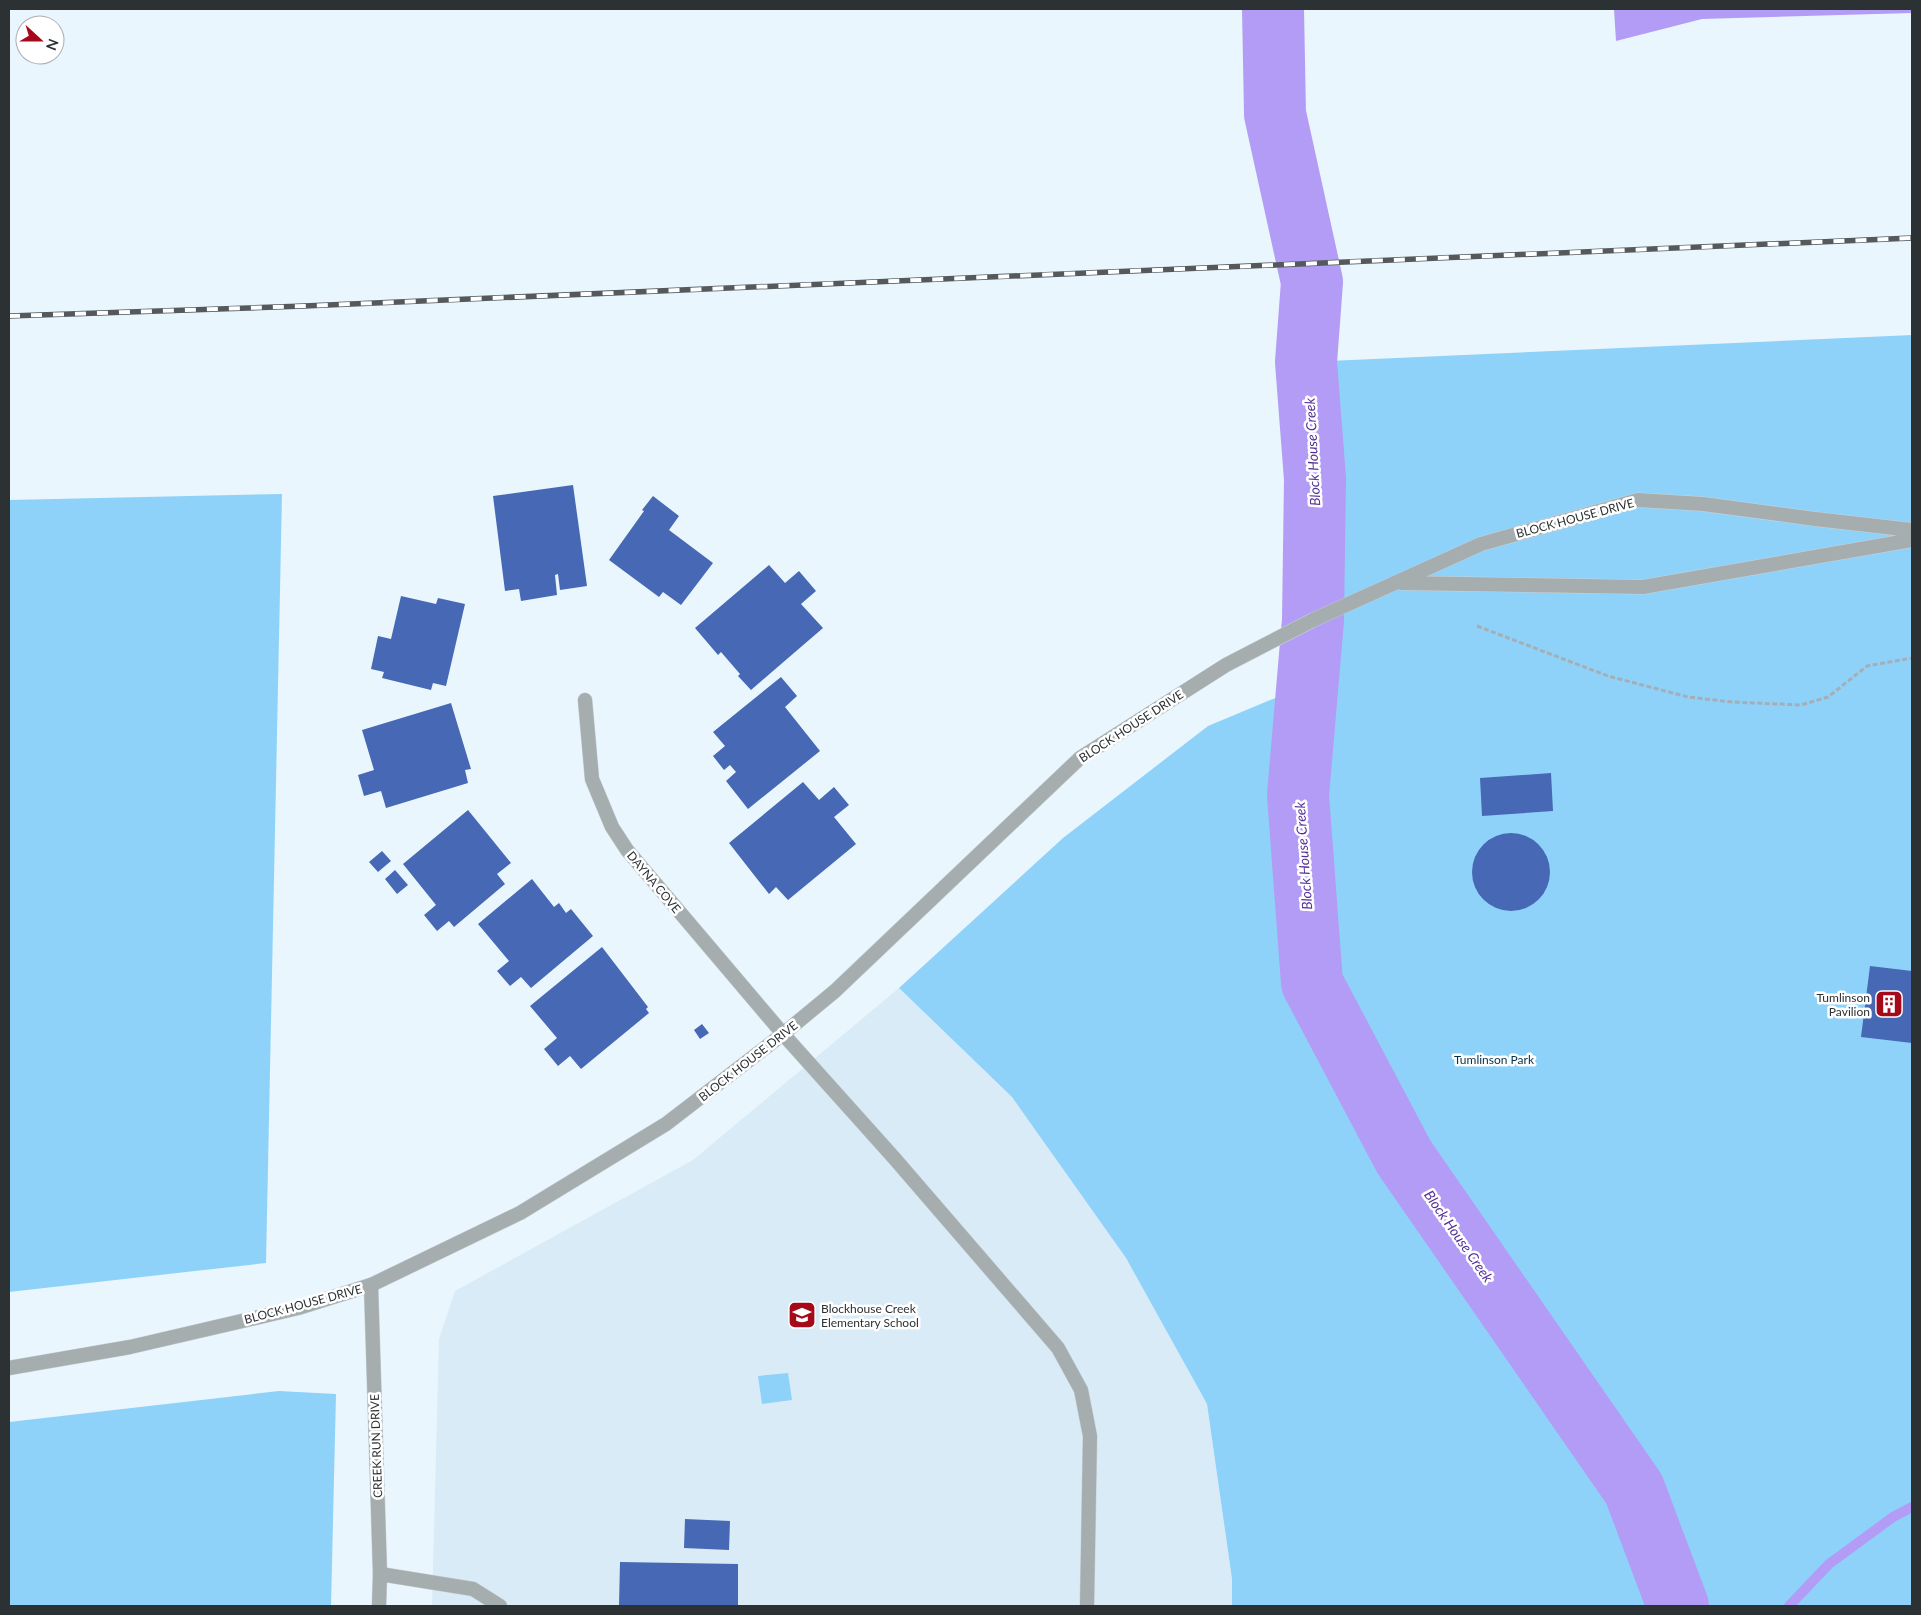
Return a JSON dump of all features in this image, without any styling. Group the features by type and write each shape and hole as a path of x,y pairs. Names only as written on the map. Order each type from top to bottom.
{"street":[{"name":"BLOCK HOUSE DRIVE","path":"9,1368 139,1345 298,1308 371,1285 520,1213 666,1124 783,1034 835,991 1080,758 1226,665 1313,620 1481,544 1638,500 1703,504 1912,530"},
{"name":"BLOCK HOUSE DRIVE","path":"1396,583 1643,587 1912,540"},
{"name":"DAYNA COVE","path":"585,700 592,779 612,827 626,850 783,1034 895,1158 1058,1348 1081,1390 1090,1436 1087,1606"},
{"name":"CREEK RUN DRIVE","path":"371,1285 380,1574 379,1606"},
{"path":"380,1574 472,1589 500,1606"}],"path":[{"path":"1476,626 1608,676 1688,697 1732,702 1801,705 1828,696 1867,666 1912,658"}],"shaded area":[{"path":"1614,9 1912,9 1912,13 1702,19 1616,41"},
{"name":"Blockhouse Creek Elementary School","path":"899,988 1012,1097 1126,1258 1207,1404 1232,1579 1232,1606 432,1606 439,1339 455,1291 693,1160"}],"green space":[{"name":"Tumlinson Park","path":"1912,335 1912,1606 1232,1606 1232,1579 1207,1404 1126,1258 1012,1097 899,988 1063,838 1208,726 1316,681 1315,479 1306,362"},
{"path":"282,494 266,1263 9,1292 9,500"},
{"path":"788,1373 792,1400 762,1404 758,1376"},
{"path":"279,1391 336,1394 331,1606 9,1606 9,1422"}],"building":[{"path":"573,485 587,586 560,590 558,574 555,575 557,595 521,601 519,589 505,591 493,496"},
{"path":"653,496 679,516 669,530 713,563 681,605 663,592 659,597 609,560"},
{"path":"769,565 785,583 799,571 816,591 801,604 823,628 751,690 738,676 740,674 721,652 718,655 695,628"},
{"path":"401,596 436,604 438,598 465,604 446,686 433,683 431,690 382,678 384,672 371,669 378,636 391,639"},
{"path":"781,677 797,696 785,707 820,751 748,809 726,781 736,772 730,765 724,770 713,756 725,746 713,732"},
{"path":"451,703 471,769 465,770 468,783 386,808 381,791 364,796 358,775 374,770 362,730"},
{"path":"1551,773 1553,811 1482,816 1480,778"},
{"path":"803,782 819,800 834,787 849,805 834,817 856,844 788,900 776,887 769,894 729,843"},
{"path":"468,810 511,863 497,874 505,884 454,927 449,921 437,931 424,915 436,905 403,864"},
{"path":"1503,833 1519,833 1533,839 1544,850 1550,864 1550,880 1544,894 1533,905 1519,911 1503,911 1489,905 1478,894 1472,880 1472,864 1478,850 1489,839"},
{"path":"382,851 391,861 378,872 369,862"},
{"path":"395,870 408,885 397,894 385,879"},
{"path":"532,879 554,907 559,903 566,913 571,909 593,936 531,988 521,977 510,986 497,971 509,961 478,924"},
{"path":"602,947 648,1007 646,1009 649,1013 581,1069 570,1056 558,1066 544,1049 557,1038 530,1006"},
{"name":"Tumlinson Pavilion","path":"1870,966 1912,971 1912,1043 1861,1037"},
{"path":"702,1024 709,1033 700,1039 694,1030"},
{"path":"685,1519 730,1521 729,1550 684,1548"},
{"path":"620,1562 738,1564 738,1606 619,1606"}],"waterway":[{"name":"Block House Creek","path":"1273,9 1275,114 1312,282 1306,362 1315,479 1313,620 1298,795 1312,983 1404,1157 1634,1489 1678,1606"},
{"path":"1789,1606 1829,1564 1893,1517 1912,1507"}],"railway":[{"path":"9,316 304,306 1912,238"}],"place":[{"name":"Tumlinson Pavilion","path":"1889,1004"},
{"name":"Blockhouse Creek Elementary School","path":"802,1315"}]}
